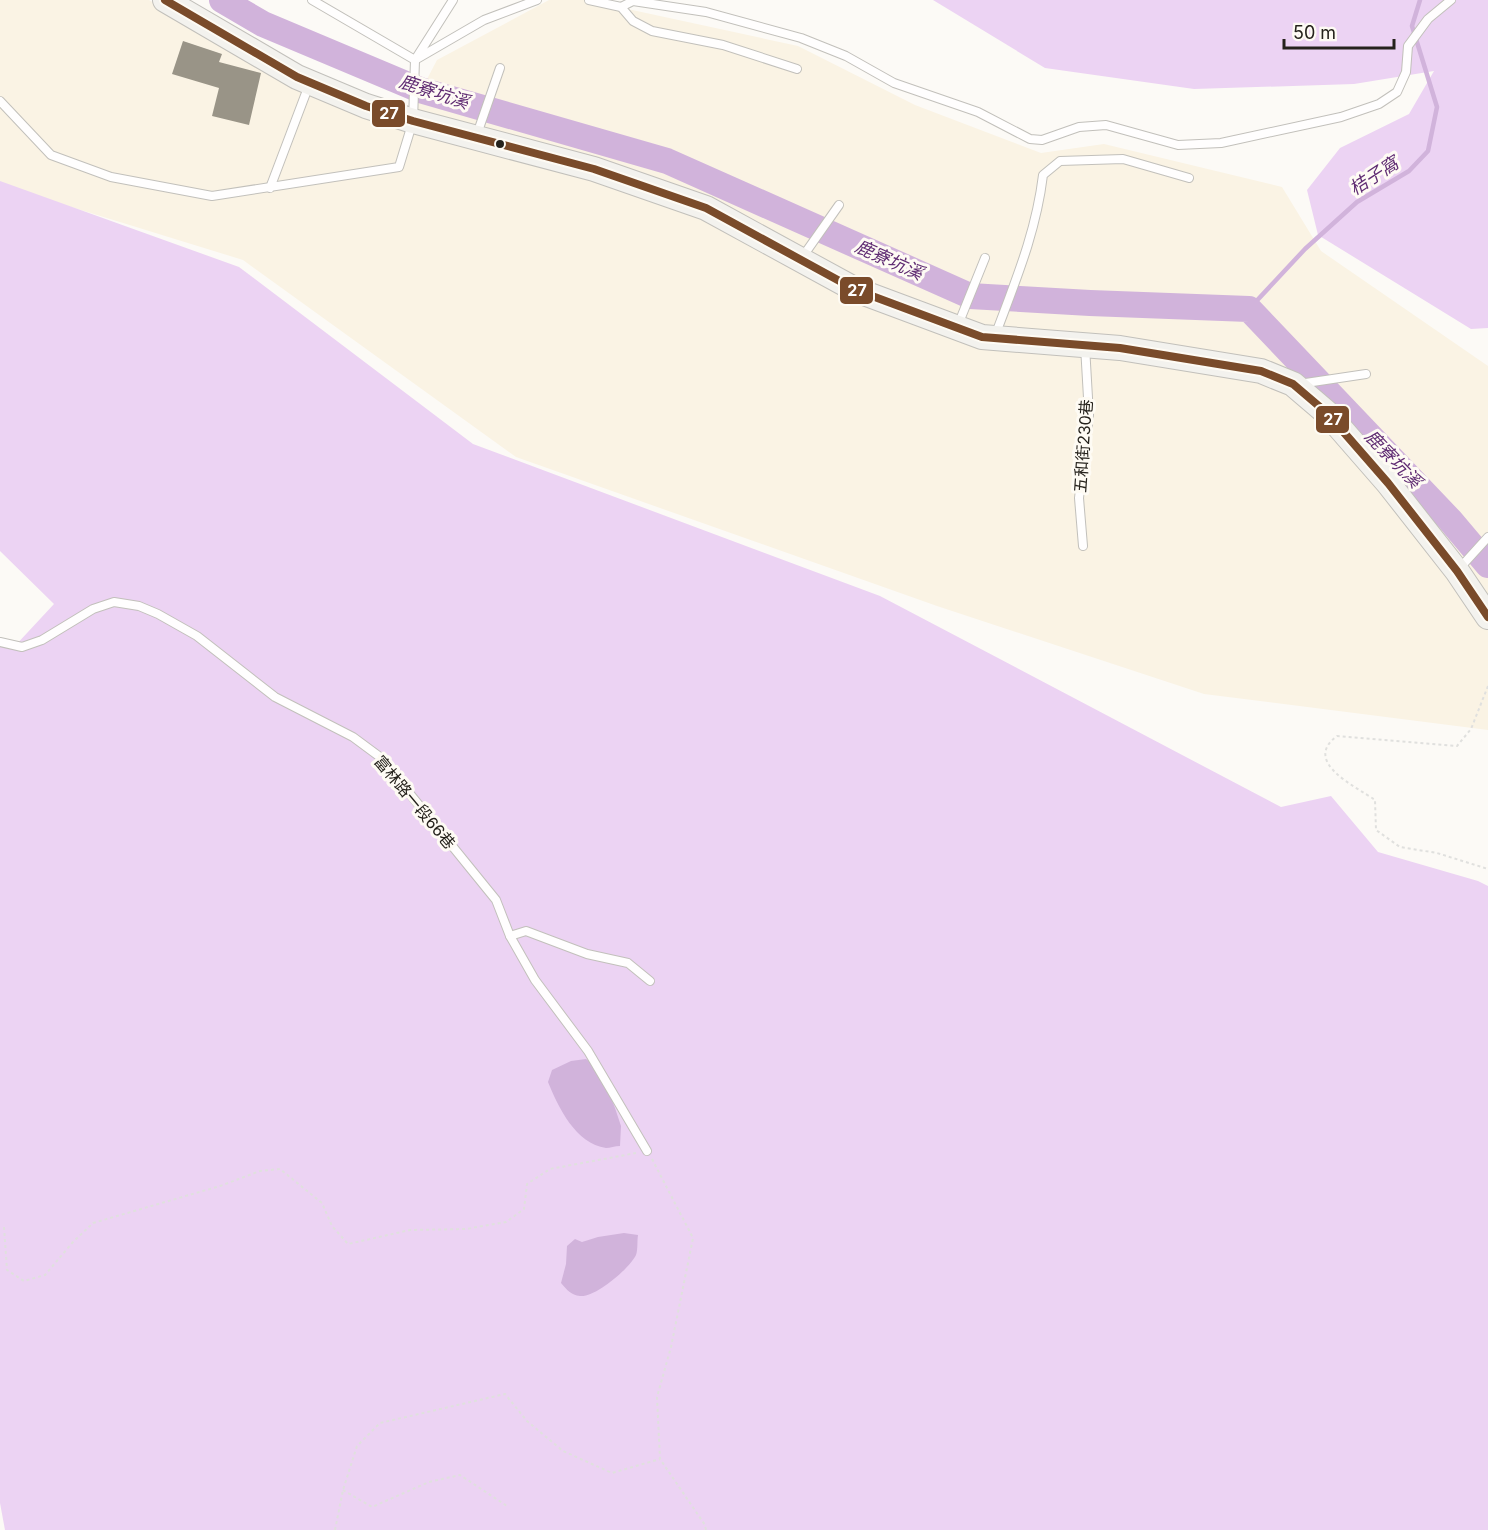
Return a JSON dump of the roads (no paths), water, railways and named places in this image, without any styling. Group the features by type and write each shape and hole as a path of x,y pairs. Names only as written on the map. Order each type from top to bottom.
{"street":[{"path":"165,0 297,76 366,106 413,121 594,168 706,208 856,290 982,337 1120,348 1261,371 1293,384 1327,413 1388,483 1457,571 1488,617"}],"lane":[{"path":"312,0 415,60"},
{"path":"0,101 51,155 111,177 212,196 399,167 413,121 415,60 453,0"},
{"path":"415,60 484,20 537,0"},
{"path":"589,0 621,7 633,21 652,31 723,45 797,69"},
{"path":"621,7 633,1 706,12 801,38 846,56 894,84 978,112 1030,140 1042,140 1079,127 1106,125 1178,145 1221,143 1341,117 1379,104 1397,92 1406,72 1408,46 1428,19 1451,0"},
{"path":"476,137 500,68"},
{"path":"270,188 310,82"},
{"path":"994,337 1024,259 1037,212 1043,175 1060,160 1123,159 1189,178"},
{"path":"801,260 840,205"},
{"path":"957,328 985,258"},
{"name":"五和街230巷","path":"1083,546 1079,498 1089,415 1085,345"},
{"path":"1293,384 1365,374"},
{"path":"1457,571 1488,537"},
{"name":"富林路一段66巷","path":"0,642 22,647 32,644 93,609 114,602 139,606 197,636 275,698 353,737 380,757 496,900 510,936 535,980 588,1051 647,1151"},
{"path":"510,936 526,931 587,954 628,963 650,981"}],"waterway":[{"name":"鹿寮坑溪","path":"222,0 263,24 420,90 667,161 970,296 1249,309 1450,520 1488,565"},
{"name":"桔子窩","path":"1249,309 1305,249 1357,202 1409,171 1428,151 1437,107 1412,26 1420,0"}]}
